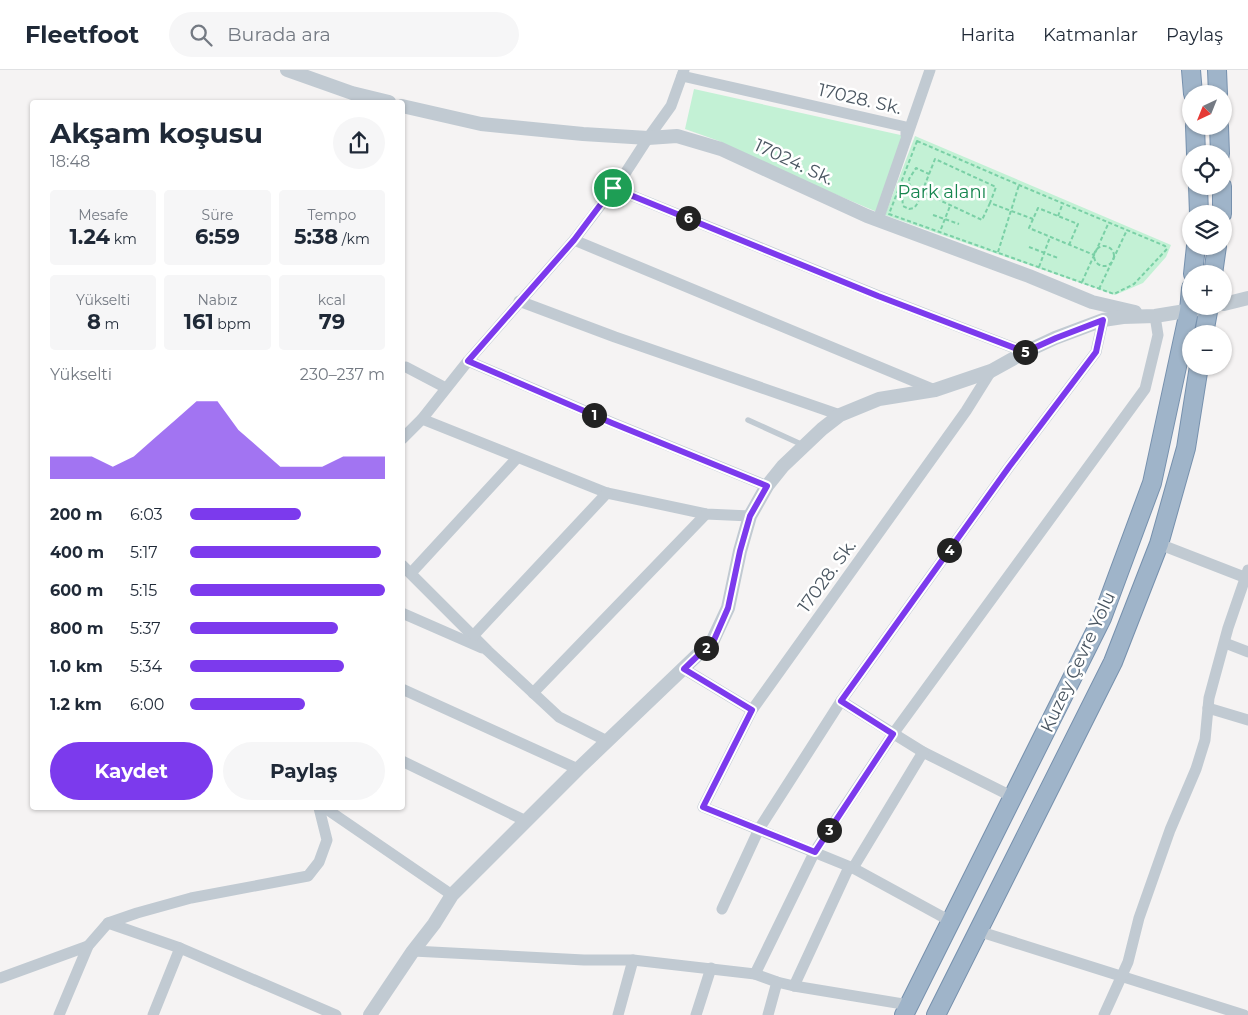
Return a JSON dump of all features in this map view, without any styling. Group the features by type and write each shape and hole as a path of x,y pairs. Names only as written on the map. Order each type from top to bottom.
{"highway":[{"path":"1191,70 1192,85"},
{"path":"1217,70 1218,85"},
{"name":"Kuzey Çevre Yolu","path":"907,1010 1102,618 1152,483 1188,315"},
{"name":"Kuzey Çevre Yolu","path":"936,1015 1113,662 1159,544 1186,448 1198,375"}],"street":[{"path":"287,70 352,93 381,100"},
{"path":"884,217 906,135 930,70"},
{"path":"405,436 422,419 468,361 574,240 626,172 671,106 683,73"},
{"name":"17028. Sk.","path":"683,73 906,127 906,135"},
{"name":"17024. Sk.","path":"405,107 481,124 648,138 677,136 721,149 992,263 1076,296 1092,302 1155,316"},
{"path":"613,188 878,296 1025,352"},
{"path":"574,240 935,390"},
{"path":"1232,302 1248,298"},
{"path":"520,301 840,415"},
{"path":"370,1015 452,895 578,769 714,640 728,608 740,551 750,516 767,486 783,466 822,428 840,415 879,400 935,390 991,372 1025,352 1103,320 1182,312"},
{"path":"755,974 815,852 893,734 1145,390 1158,335 1155,316"},
{"path":"722,909 759,829 841,701 1003,475 1096,352 1103,320"},
{"path":"468,361 612,423 767,486"},
{"path":"406,367 446,388"},
{"name":"17028. Sk.","path":"759,829 703,807 752,710 966,411 991,372"},
{"path":"422,419 606,493 706,514 750,516"},
{"path":"517,458 407,569 488,651 559,717 607,741"},
{"path":"474,635 606,493"},
{"path":"533,693 706,514"},
{"path":"1104,1015 1128,962 1139,918 1170,830 1196,769 1205,740 1209,698 1228,628 1246,573 1159,544"},
{"path":"405,614 488,651"},
{"path":"1224,643 1248,652"},
{"path":"684,669 752,710"},
{"path":"405,690 578,769"},
{"path":"841,701 923,752 1014,797"},
{"path":"1208,708 1248,720"},
{"path":"794,986 851,867 923,752"},
{"path":"405,762 526,821"},
{"path":"59,1015 88,946 108,924 137,913 191,898 308,876 319,862 327,840 320,810"},
{"path":"328,810 452,895"},
{"path":"759,829 851,867 952,922"},
{"path":"108,924 180,948 336,1015"},
{"path":"978,931 1244,1015"},
{"path":"0,978 88,946"},
{"path":"153,1015 180,948"},
{"path":"413,951 584,960 632,960 711,968 755,974 777,982 907,1010"},
{"path":"618,1015 632,960"},
{"path":"696,1015 711,968"},
{"path":"768,1015 777,982"}],"lane":[{"path":"748,420 805,446"}],"path":[{"path":"884,217 917,140 1063,204 1166,246 1168,249 1134,284 1114,294"},
{"path":"919,197 917,192 910,190 904,193 902,198 903,206 909,209 914,208 922,192 935,159 996,187 982,220 922,192"},
{"path":"910,190 909,179 916,168 928,174"},
{"path":"992,263 998,252 1019,185"},
{"path":"990,203 1033,219"},
{"path":"1058,216 1063,204"},
{"path":"940,231 950,205"},
{"path":"1069,245 1078,224 1038,208 1029,228 1069,245 1094,254"},
{"path":"933,215 959,224"},
{"path":"1076,296 1108,222"},
{"path":"1092,302 1127,230"},
{"path":"1039,267 1050,237"},
{"path":"1106,246 1114,254 1112,261 1107,265 1100,265 1095,260 1094,254 1099,247 1106,246"},
{"path":"1029,247 1058,258"}],"green space":[{"path":"694,89 905,136 877,212 790,175 719,141 685,129"},
{"name":"Park alanı","path":"915,136 1171,245 1166,257 1143,283 1115,295 885,215"}],"route":[{"path":"613,188 878,296 1025,352 1103,320 1096,352 1009,467 841,701 893,734 815,852 703,807 752,710 684,669 714,640 728,608 740,551 750,516 767,486 612,423 468,361 574,240 613,188"}]}
